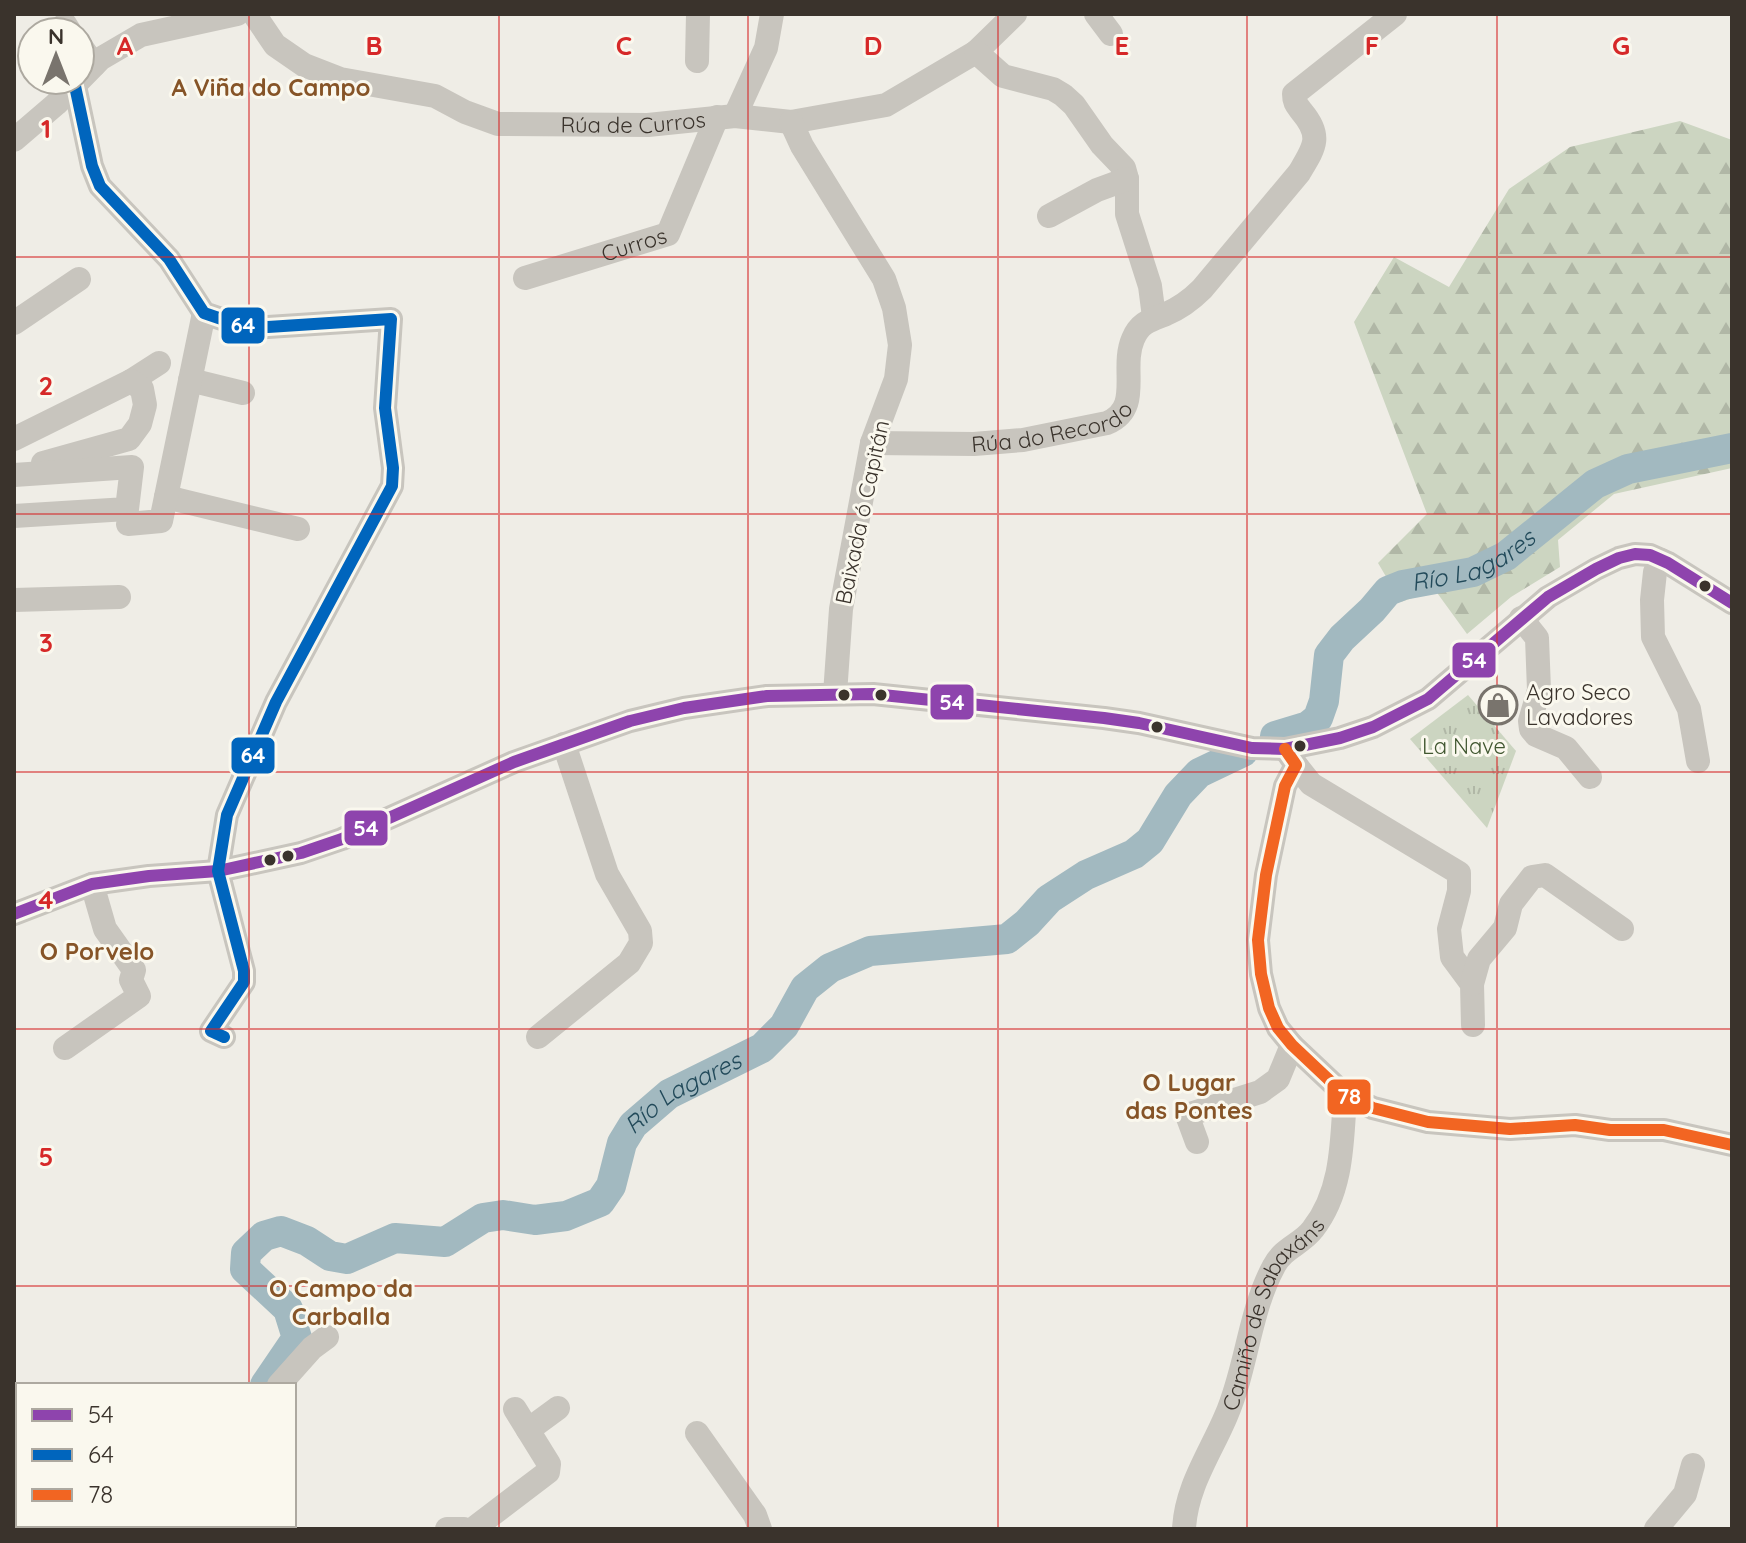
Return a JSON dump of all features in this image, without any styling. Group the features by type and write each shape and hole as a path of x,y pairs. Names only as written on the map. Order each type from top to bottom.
{"street":[{"path":"96,58 100,59 141,35 155,22 237,14"},
{"name":"Rúa de Curros","path":"254,14 275,45 304,65 340,79 435,96 465,112 498,124 648,125 726,117 791,122 886,105 976,52 1015,14"},
{"path":"697,61 698,14"},
{"path":"726,117 766,48 772,14"},
{"path":"1096,14 1111,34"},
{"name":"Rúa do Recordo","path":"872,443 974,444 1023,440 1118,419 1128,399 1131,344 1140,327 1154,317 1177,308 1202,289 1299,173 1311,154 1315,130 1294,100 1298,90 1395,14"},
{"path":"976,52 1003,76 1053,89 1063,95 1124,168 1127,214 1150,286 1154,317"},
{"path":"14,140 64,96"},
{"path":"77,96 92,166 100,186 169,259 204,313 239,325 268,327 391,319 385,408 393,468 392,486 276,702 227,815 218,871 244,971 244,982 211,1031 224,1037"},
{"name":"Curros","path":"525,278 668,234 726,117"},
{"name":"Baixada ó Capitán","path":"791,122 802,146 877,267 894,308 900,345 900,368 872,443 839,621 835,694"},
{"path":"1049,216 1097,190 1127,179"},
{"path":"14,323 79,279"},
{"path":"128,524 161,521 204,313"},
{"path":"14,439 131,381 159,363"},
{"path":"190,380 243,393"},
{"path":"14,474 129,439 140,424 145,405 142,389 131,381"},
{"path":"14,474 132,467 127,509 14,516"},
{"path":"166,497 298,529"},
{"path":"14,914 92,884 266,863 342,839 503,767 564,744 630,721 684,708 767,696 873,694 1104,718 1194,734 1291,757 1401,714 1453,680 1521,618 1574,581 1619,558 1635,554 1650,555 1732,603"},
{"path":"1661,560 1655,572 1652,600 1653,637 1689,709 1698,761"},
{"path":"14,600 119,597"},
{"path":"1521,618 1537,638 1539,690 1530,721 1531,729 1536,735 1566,748 1590,777"},
{"path":"538,1037 629,963 641,943 640,931 607,874 564,744"},
{"path":"1291,757 1311,784 1459,873 1459,891 1449,929 1452,957 1472,984"},
{"path":"1291,757 1272,837 1258,940 1261,974 1269,1008 1278,1028 1345,1095 1373,1108 1428,1122 1510,1129 1575,1125 1610,1130 1664,1130 1732,1145"},
{"path":"1473,1025 1472,984 1479,959 1505,928 1511,904 1532,877 1545,875 1622,929"},
{"path":"65,1048 139,996 131,980 134,970 105,929 92,884"},
{"path":"1197,1142 1187,1115 1260,1092 1278,1079 1292,1045"},
{"name":"Camiño de Sabaxáns","path":"1184,1529 1187,1499 1234,1398 1263,1291 1275,1263 1290,1246 1314,1229 1332,1194 1341,1161 1345,1095"},
{"path":"281,1383 312,1348 327,1337"},
{"path":"528,1430 558,1408"},
{"path":"473,1529 548,1472 549,1464 515,1409"},
{"path":"697,1433 755,1515 760,1529"},
{"path":"1656,1529 1685,1494 1693,1465"},
{"path":"447,1529 464,1529"}],"green space":[{"path":"1680,121 1732,140 1732,468 1614,494 1558,540 1560,567 1511,597 1467,634 1435,590 1401,602 1378,563 1427,514 1354,322 1394,257 1449,287 1509,189 1570,147"},
{"name":"La Nave","path":"1468,695 1516,751 1487,828 1410,739"}],"waterway":[{"name":"Río Lagares","path":"1275,736 1308,726 1318,718 1324,701 1329,655 1388,591 1403,585 1473,572 1506,556 1595,484 1628,469 1732,448"},
{"name":"Río Lagares","path":"266,1383 297,1338 288,1309 245,1269 246,1253 264,1236 281,1231 307,1241 330,1256 347,1259 395,1238 445,1242 483,1218 503,1215 535,1220 566,1216 600,1202 611,1186 622,1143 633,1125 669,1094 762,1048 784,1026 805,988 830,968 870,951 1007,939 1049,899 1086,875 1134,854 1150,841 1178,795 1199,773 1243,752"}],"transit line":[{"name":"64","path":"77,96 92,166 100,186 169,259 204,313 239,325 268,327 391,319 385,408 393,468 392,486 276,702 227,815 218,871 244,971 244,982 211,1031 224,1037"},
{"name":"54","path":"14,914 92,884 218,871 301,853 342,839 514,762 630,721 684,708 767,696 873,694 1104,718 1252,748 1285,749 1340,738 1373,727 1428,699 1548,597 1619,558 1635,554 1650,555 1732,603"},
{"name":"78","path":"1285,749 1296,765 1285,786 1266,875 1258,940 1261,974 1269,1008 1278,1028 1345,1095 1373,1108 1428,1122 1510,1129 1575,1125 1610,1130 1664,1130 1732,1145"}],"place":[{"name":"Agro Seco Lavadores","path":"1498,705"}],"district":[{"name":"A Viña do Campo","path":"271,88"},
{"name":"O Porvelo","path":"97,952"},
{"name":"O Lugar das Pontes","path":"1189,1097"},
{"name":"O Campo da Carballa","path":"341,1303"}]}
